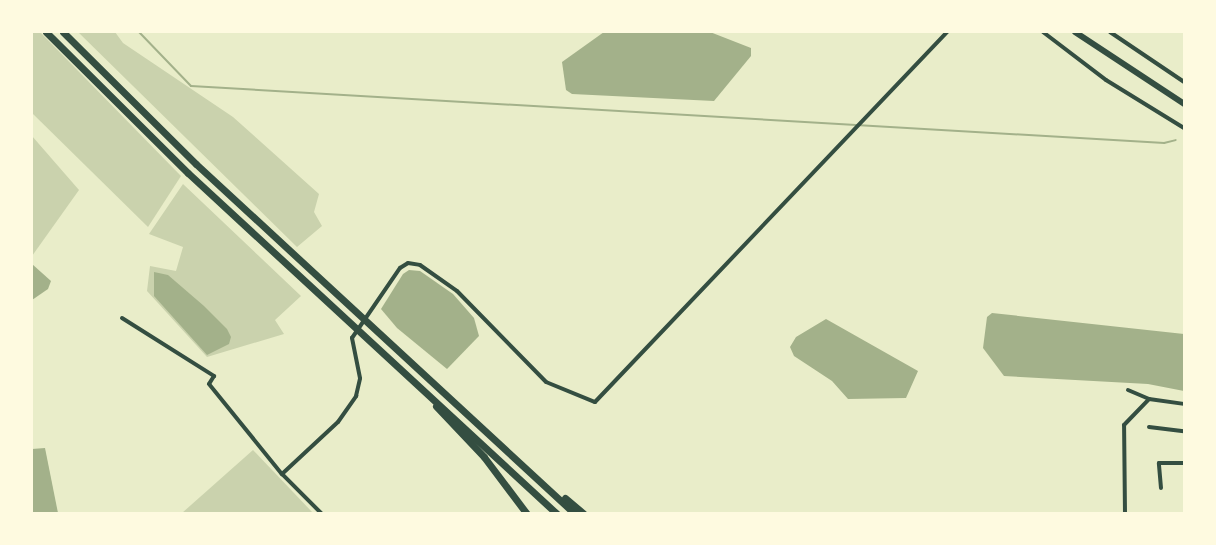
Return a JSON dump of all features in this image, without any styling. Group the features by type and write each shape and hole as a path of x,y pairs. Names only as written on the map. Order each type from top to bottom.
{"highway":[{"path":"46,32 180,165 557,513"},
{"path":"63,32 196,164 366,318 575,513"},
{"path":"387,354 484,457 527,513"},
{"path":"518,458 584,513"}],"main road":[{"path":"1075,32 1185,104"}],"street":[{"path":"282,474 338,422 356,396 360,378 352,338 400,268 408,262 420,265 457,291 546,382 595,402 947,32"},
{"path":"1043,32 1106,80 1185,128"},
{"path":"1110,32 1185,82"},
{"path":"122,318 214,376 208,384 282,474 322,513"},
{"path":"1128,390 1149,399 1185,404"},
{"path":"1125,513 1124,425 1149,399"},
{"path":"1149,427 1185,431"},
{"path":"1161,488 1159,463 1185,463"}],"shaded area":[{"path":"32,32 40,32 181,176 148,227 32,113"},
{"path":"78,32 115,32 123,43 233,117 319,194 314,212 322,226 297,247"},
{"path":"604,32 710,32 751,48 751,56 714,101 572,94 566,90 562,62"},
{"path":"32,136 79,190 32,256"},
{"path":"183,184 301,296 275,320 284,334 207,357 147,291 150,266 176,271 183,247 149,234"},
{"path":"32,264 51,281 48,289 32,300"},
{"path":"409,270 420,271 453,294 474,318 479,336 447,369 397,328 381,309 403,274"},
{"path":"154,272 168,275 204,306 227,329 231,337 229,344 207,355 154,296"},
{"path":"992,313 1184,334 1184,391 1148,384 1004,376 983,348 987,317"},
{"path":"826,319 918,371 906,398 848,399 832,381 794,356 790,347 796,337"},
{"path":"45,448 58,513 32,513 32,449"},
{"path":"253,450 313,513 182,513"}],"waterway":[{"path":"139,32 191,86 1164,143 1176,140"}]}
